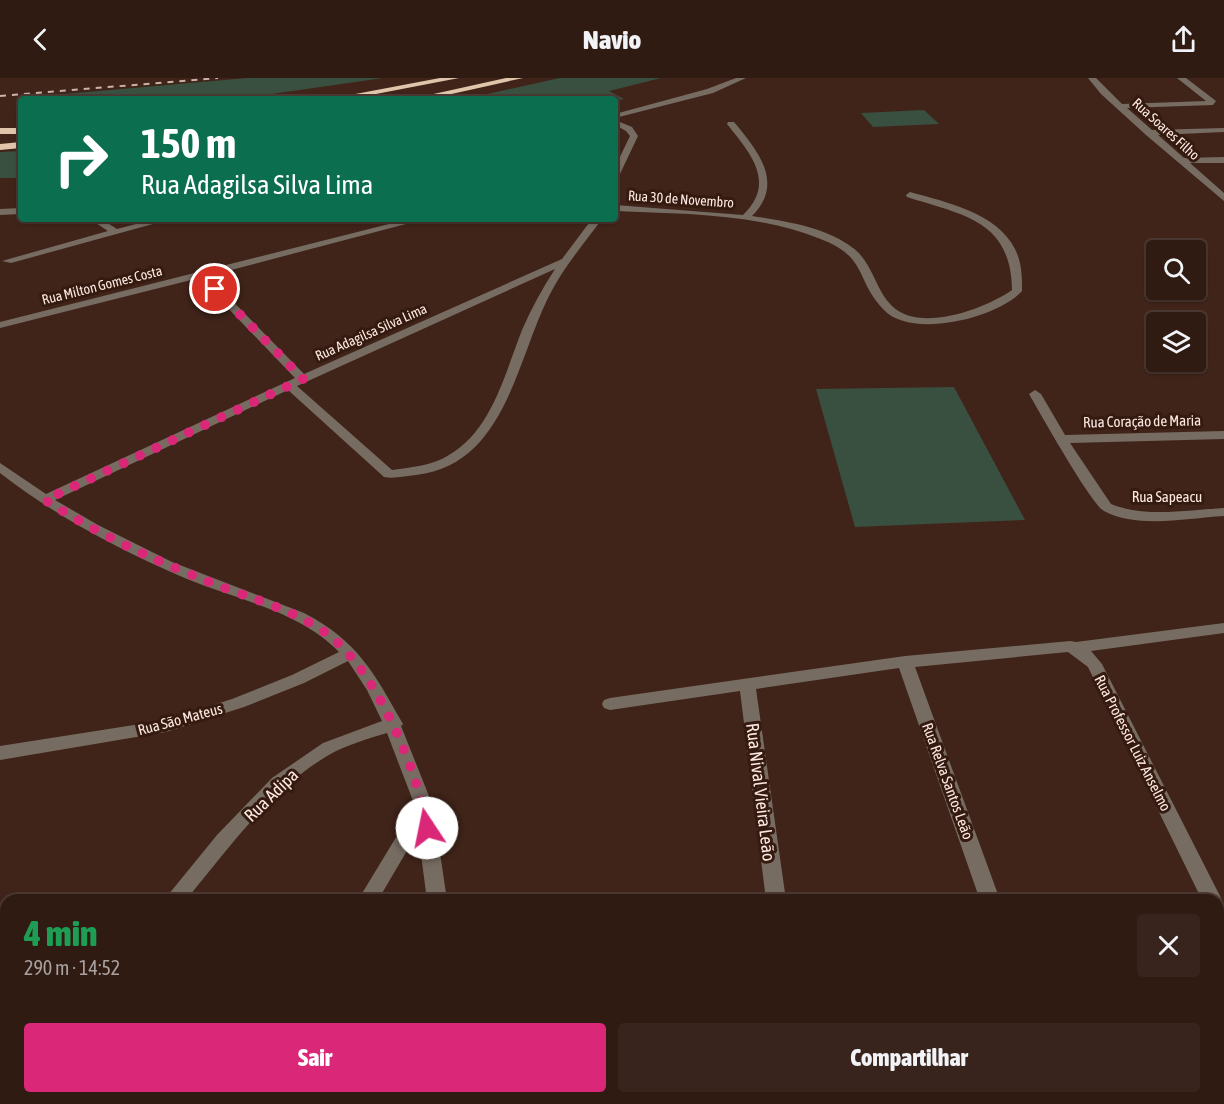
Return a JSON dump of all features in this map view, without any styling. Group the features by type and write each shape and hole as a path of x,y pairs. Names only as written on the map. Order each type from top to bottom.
{"highway":[{"path":"351,96 455,78"},
{"path":"431,96 519,78"},
{"path":"0,131 18,131"},
{"path":"0,147 18,145"}],"street":[{"path":"618,115 710,91 742,78"},
{"name":"Rua Soares Filho","path":"1092,78 1119,106 1222,195"},
{"path":"1119,106 1213,103 1181,78"},
{"path":"618,123 630,129 634,136 618,170"},
{"path":"731,124 746,142 762,176 764,193 758,205 746,217"},
{"path":"1149,133 1224,130"},
{"path":"1182,161 1224,160"},
{"name":"Rua 30 de Novembro","path":"618,208 746,217 788,226 845,246 863,261 885,307 903,318 928,319 985,310 1002,303 1017,291 1019,272 1008,242 995,228 970,215 910,195"},
{"path":"0,213 18,212"},
{"path":"100,222 115,232"},
{"path":"7,261 154,222"},
{"name":"Rua Milton Gomes Costa","path":"0,325 408,222"},
{"name":"Rua Adagilsa Silva Lima","path":"45,500 289,385 565,261 595,222"},
{"path":"289,385 389,474 418,473 437,467 473,444 489,425 542,299 565,261"},
{"path":"201,274 303,379"},
{"path":"1035,394 1061,439"},
{"name":"Rua Coração de Maria","path":"1061,439 1224,435"},
{"name":"Rua Sapeacu","path":"1061,439 1099,499 1111,510 1138,514 1224,512"},
{"path":"0,466 45,500 108,537 193,576 304,620 329,635 351,654 394,724 424,806 436,894"},
{"path":"610,704 905,662 1056,645 1076,648 1224,628"},
{"name":"Rua Professor Luiz Anselmo","path":"1076,648 1094,664 1209,894"},
{"name":"Rua São Mateus","path":"0,753 165,726 248,699 351,654"},
{"name":"Rua Relva Santos Leão","path":"905,662 988,894"},
{"name":"Rua Nival Vieira Leão","path":"747,684 775,894"},
{"name":"Rua Adipa","path":"179,894 287,775 320,752 357,735 394,724"},
{"path":"372,894 424,806"}],"green space":[{"path":"247,78 383,78 258,96 42,96"},
{"path":"560,78 661,78 609,91 624,99 618,100 618,96 479,96"},
{"path":"924,110 939,124 873,127 861,113"},
{"path":"18,151 18,178 0,178 0,152"},
{"path":"954,387 1025,520 855,527 816,389"}],"railway":[{"path":"0,96 218,78"}],"route":[{"path":"215,289 303,379 45,500 86,527 193,576 304,620 329,635 351,654 394,724 424,806 427,828"}]}
